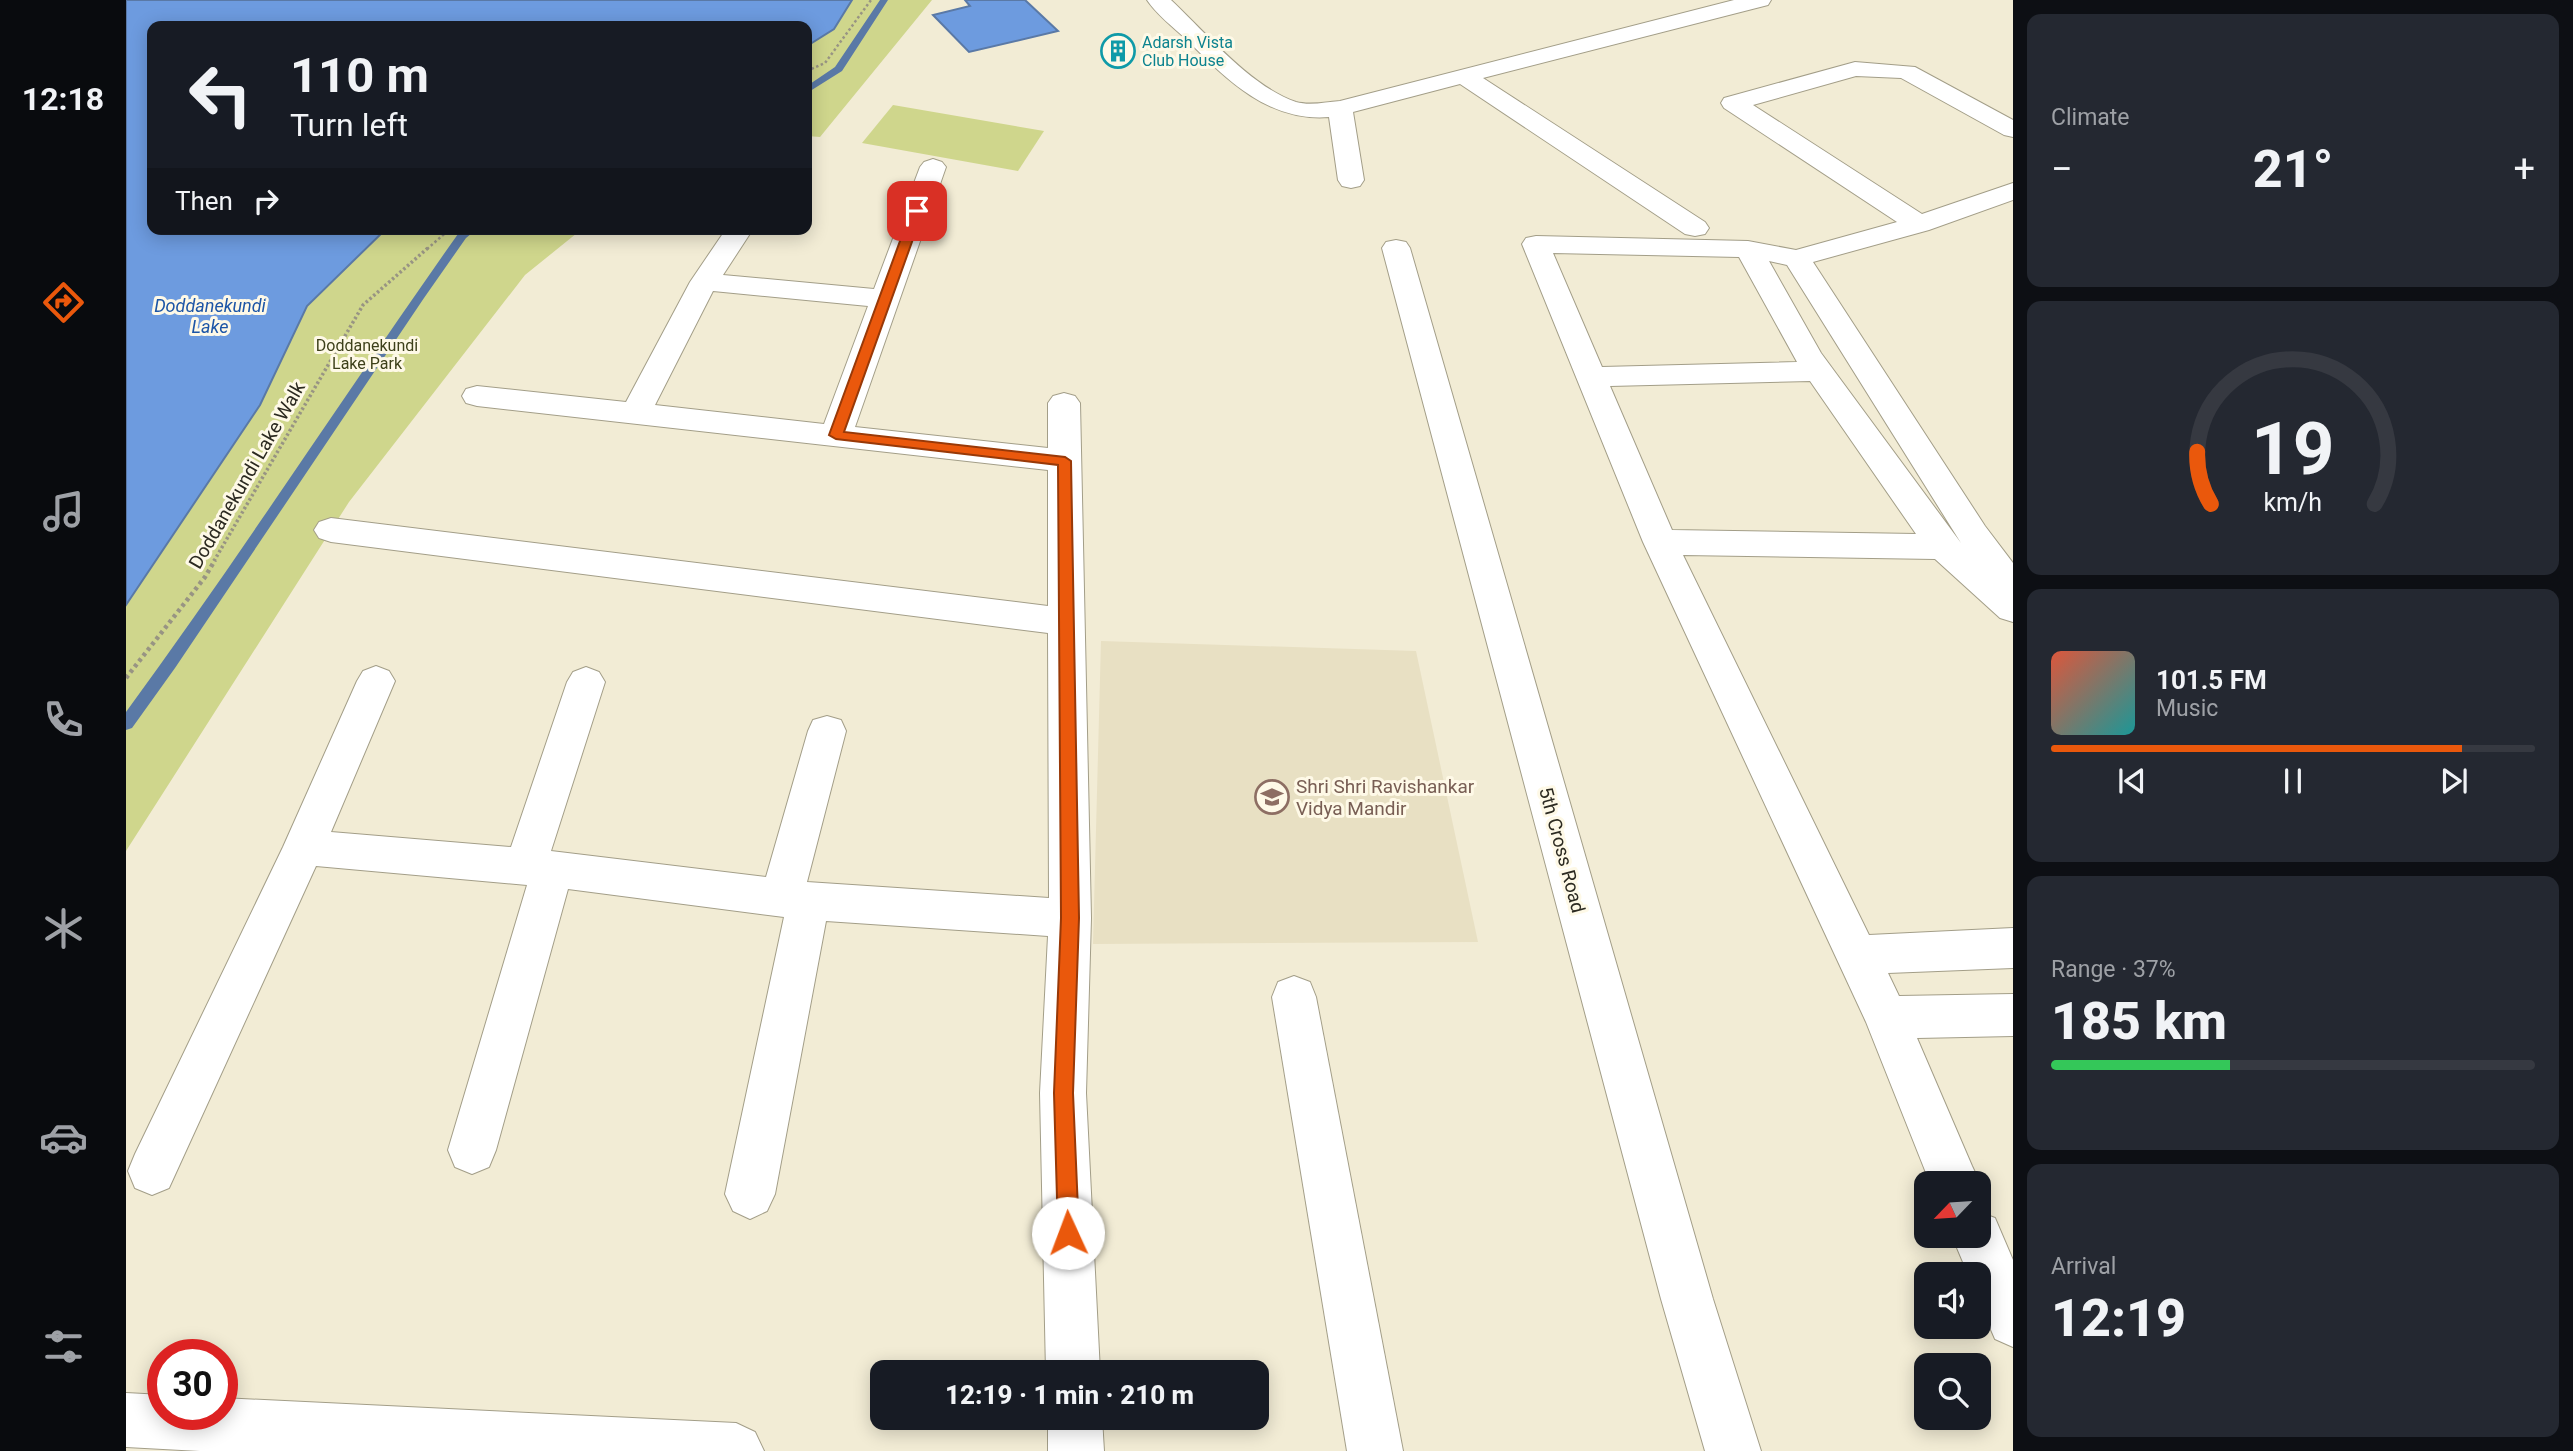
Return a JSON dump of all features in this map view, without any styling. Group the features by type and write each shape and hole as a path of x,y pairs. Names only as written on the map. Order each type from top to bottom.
{"street":[{"path":"1158,0 1254,87 1288,107 1316,111 1340,108 1760,0"},
{"path":"1919,224 1732,103 1855,69 1880,69 1907,72 2013,130"},
{"path":"1464,76 1695,228"},
{"path":"1340,108 1351,180"},
{"path":"836,435 933,167"},
{"path":"1950,1171 1886,1017 1654,529 1536,244 1748,249 1797,258 1919,224 2013,191"},
{"path":"635,414 704,282 736,235"},
{"name":"5th Cross Road","path":"1396,248 1683,1286 1732,1451"},
{"path":"1748,249 1813,363 1934,534 2013,609"},
{"path":"1797,258 1958,512 2013,588"},
{"path":"704,282 885,299"},
{"path":"1586,364 1813,363"},
{"path":"477,396 1065,461"},
{"path":"1064,403 1070,918 1063,1093 1073,1360"},
{"path":"1654,529 1934,534"},
{"path":"331,530 1067,622"},
{"path":"152,1171 304,847 376,681"},
{"path":"472,1150 586,682"},
{"path":"750,1194 796,899 827,732"},
{"path":"304,847 539,867 796,899 1070,918"},
{"path":"1856,955 2013,948"},
{"path":"1294,997 1376,1451"},
{"path":"1886,1017 2013,1015"},
{"path":"1982,1248 2013,1321"},
{"path":"126,1420 736,1451"},
{"path":"1075,1430 1076,1451"}],"path":[{"path":"812,69 825,63 871,0"},
{"name":"Doddanekundi Lake Walk","path":"126,678 205,577 363,305 443,235"}],"shaded area":[{"name":"Shri Shri Ravishankar Vidya Mandir","path":"1101,641 1416,651 1478,942 1093,944"}],"green space":[{"path":"852,0 932,0 820,137 812,136 812,43 834,29"},
{"path":"893,105 1044,131 1018,171 862,143"},
{"name":"Doddanekundi Lake Park","path":"380,235 575,235 525,275 349,502 126,851 126,605 260,405 307,306"}],"water":[{"name":"Doddanekundi Lake","path":"126,0 852,0 834,29 812,43 812,21 147,21 147,235 380,235 307,306 260,405 126,605"},
{"path":"965,0 1025,0 1058,31 969,52 933,15 970,6"}],"waterway":[{"path":"812,87 839,69 884,0"},
{"path":"126,724 170,664 419,296 463,235"}],"place":[{"name":"Adarsh Vista Club House","path":"1118,51"},
{"name":"Shri Shri Ravishankar Vidya Mandir","path":"1272,797"}],"route":[{"path":"917,211 836,435 1065,461 1070,918 1063,1093 1068,1233"}]}
